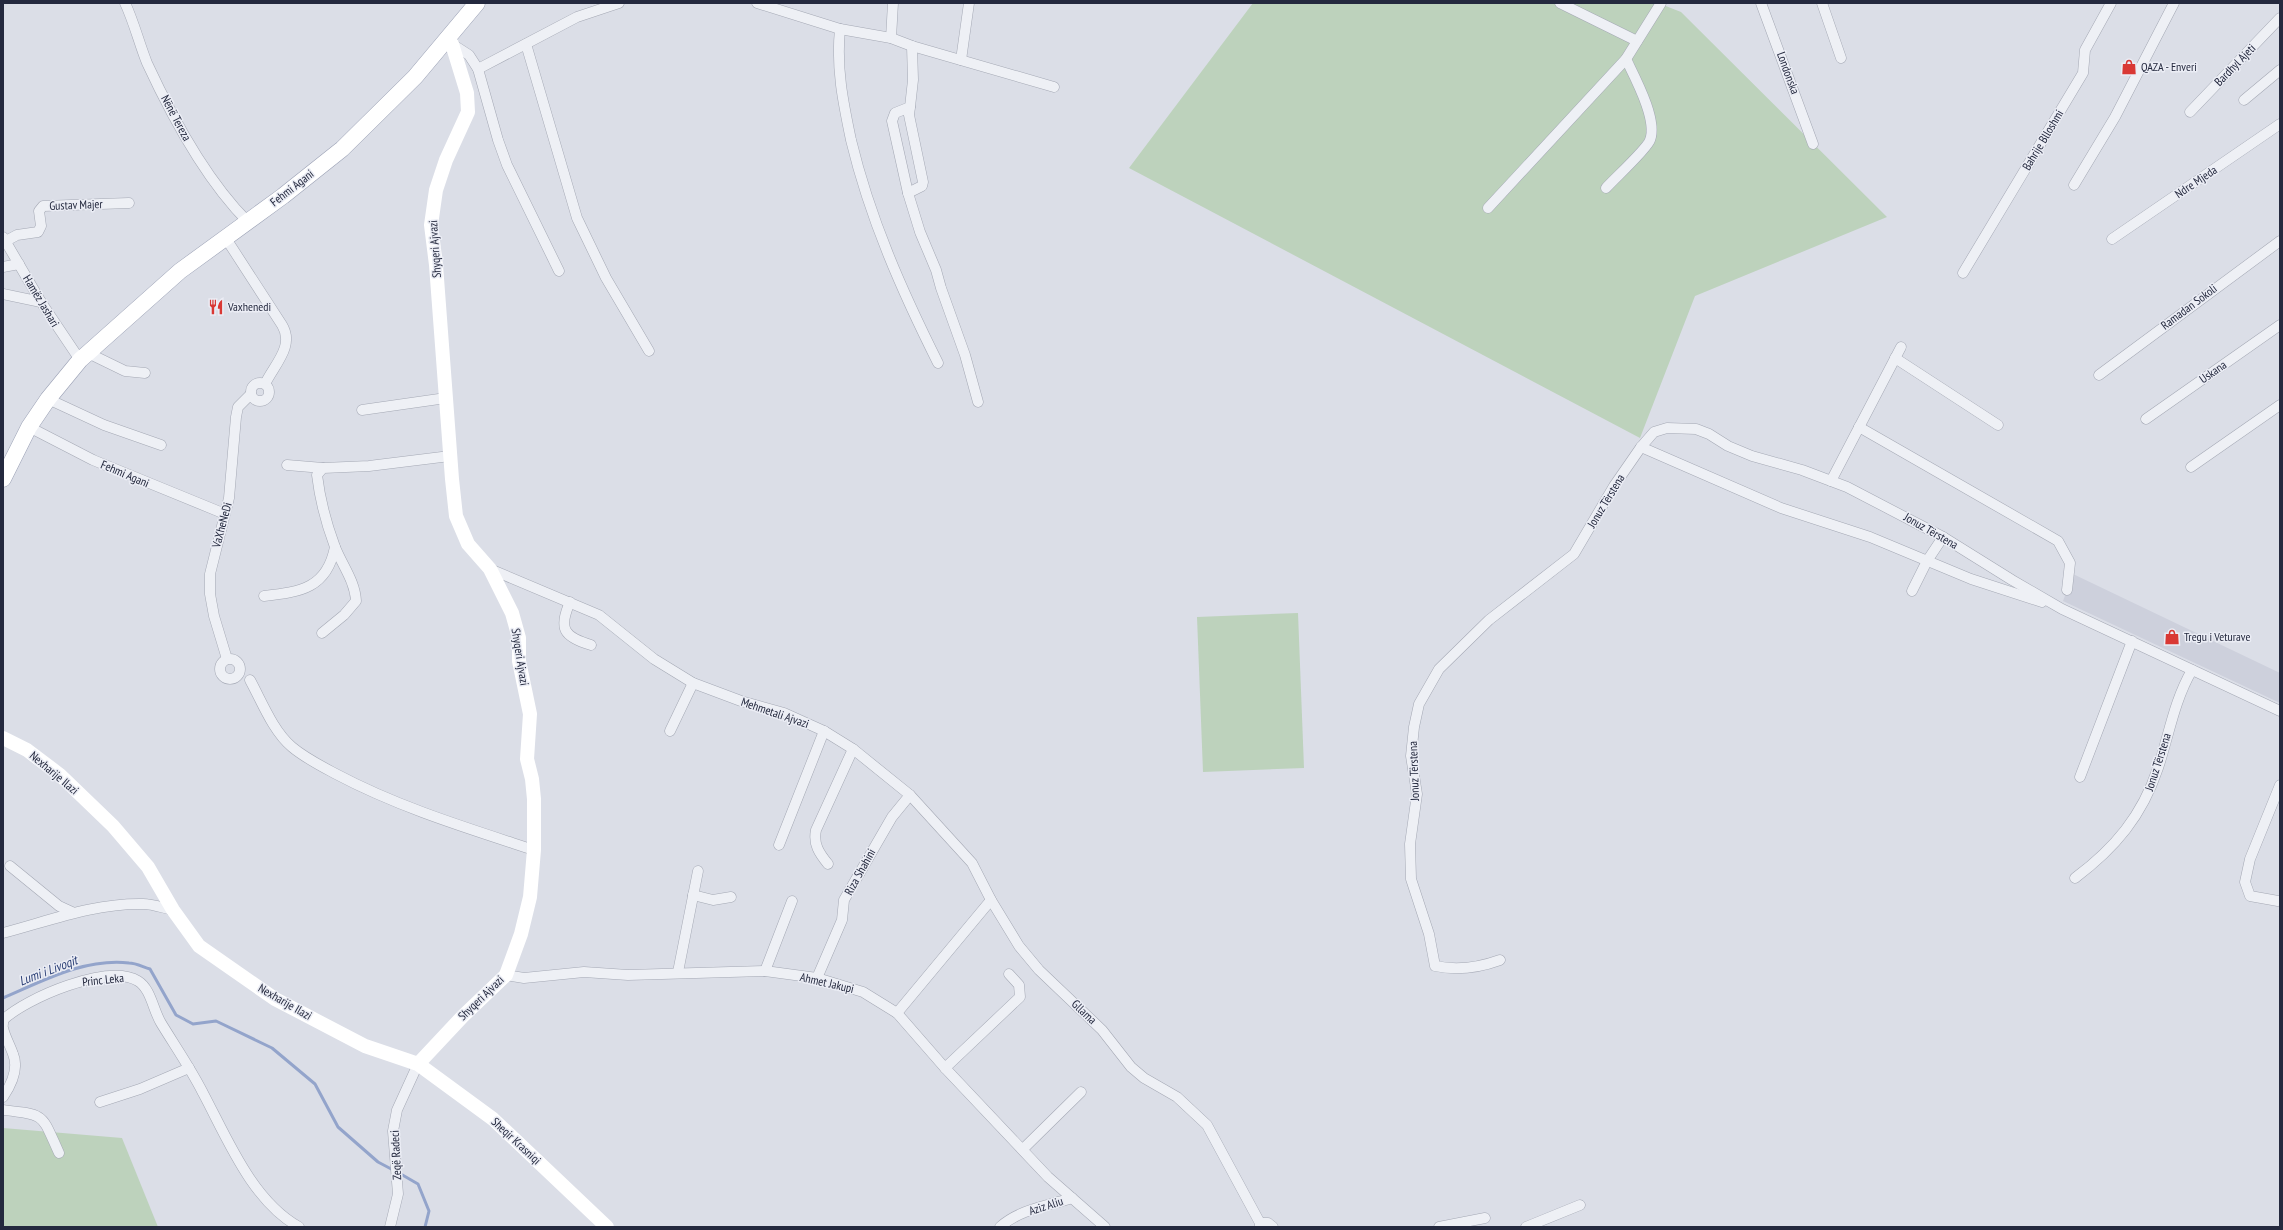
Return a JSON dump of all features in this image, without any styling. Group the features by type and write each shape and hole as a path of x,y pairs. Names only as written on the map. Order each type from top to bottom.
{"main road":[{"name":"Fehmi Agani","path":"3,479 7,458 48,399 84,357 180,271 225,237 248,222 342,149 450,41 477,3"}],"street":[{"name":"Nënë Tereza","path":"125,3 147,62 174,117 196,156 248,222"},
{"path":"478,69 578,17 619,3"},
{"path":"757,3 840,30 891,38 912,46 1054,87"},
{"path":"891,38 892,3"},
{"path":"962,60 969,3"},
{"path":"1560,3 1637,41"},
{"path":"1488,208 1626,59 1661,3"},
{"name":"Londonska","path":"1761,3 1813,144"},
{"path":"1822,3 1841,58"},
{"name":"Bahrije Blloshmi","path":"1963,273 2083,73 2085,50 2111,3"},
{"path":"2074,185 2115,117 2174,3"},
{"name":"Bardhyl Ajeti","path":"2190,112 2280,18"},
{"path":"840,30 838,56 840,94 859,172 881,240 938,363"},
{"path":"450,41 469,55 478,69 498,140 507,164 558,271"},
{"name":"Shyqeri Ajvazi","path":"418,1064 463,1016 506,975 521,934 530,897 534,850 534,799 532,779 527,759 530,714 520,661 519,638 512,613 490,569 468,544 456,516 450,456 436,265 431,225 436,190 446,160 468,112 467,93 450,41"},
{"path":"526,44 555,146 578,218 606,278 649,351"},
{"path":"908,193 922,186 923,182 909,115 913,80 912,46"},
{"path":"1606,188 1650,142 1653,128 1639,87 1626,59"},
{"path":"2244,100 2280,70"},
{"path":"910,107 895,113 892,121 908,193 920,232 936,270 940,288 966,355 978,402"},
{"name":"Ndre Mjeda","path":"2112,239 2280,124"},
{"name":"Gustav Majer","path":"4,239 17,235 38,232 42,226 39,211 43,206 129,203"},
{"name":"VaXheNeDi","path":"225,237 282,325 288,337 285,350 265,384"},
{"name":"Hamëz Jashari","path":"4,239 40,302 84,357"},
{"name":"Ramadan Sokoli","path":"2099,375 2280,241"},
{"path":"3,267 19,264"},
{"path":"3,294 40,302"},
{"name":"Uskana","path":"2146,419 2280,325"},
{"path":"1831,481 1901,347"},
{"path":"84,357 125,371 145,373"},
{"path":"1895,358 1998,425"},
{"name":"VaXheNeDi","path":"227,659 214,616 210,594 213,558 230,492 238,407 251,394 251,389 255,384 265,384"},
{"name":"VaXheNeDi","path":"251,394 257,400 264,400 268,395 269,390 265,384"},
{"path":"362,410 446,398"},
{"path":"48,399 104,425 161,445"},
{"path":"2192,467 2280,405"},
{"name":"Fehmi Agani","path":"29,427 94,460 225,514"},
{"path":"1859,427 2058,540 2070,563 2067,590"},
{"name":"Jonuz Tërstena","path":"1500,960 1481,967 1456,969 1435,966 1432,958 1429,934 1411,879 1410,844 1417,794 1411,756 1418,704 1439,669 1489,620 1574,554 1614,486 1641,447 1654,432 1667,428 1696,429 1710,434 1728,446 1752,456 1802,470 1831,481 1899,513 1943,537 2062,609 2280,712"},
{"path":"1641,447 1781,508 1870,537 1970,579 2062,609"},
{"path":"287,465 324,468 369,466 450,456"},
{"path":"322,633 344,615 356,601 355,589 335,547 320,502 317,475 324,468"},
{"path":"1912,591 1943,537"},
{"path":"264,596 286,594 311,587 324,576 333,560 335,547"},
{"name":"Mehmetali Ajvazi","path":"490,569 599,615 654,659 693,683 741,701 784,713 824,731 853,750 910,795"},
{"path":"570,602 563,625 567,634 578,641 591,645"},
{"path":"2080,777 2132,641"},
{"name":"Jonuz Tërstena","path":"2075,878 2102,857 2121,838 2143,804 2158,768 2182,688 2192,670"},
{"path":"250,680 280,732 291,746 310,760 368,790 427,814 534,850"},
{"path":"670,731 693,683"},
{"path":"779,845 824,731"},
{"name":"Nexharije Ilazi","path":"3,738 27,750 60,775 113,826 148,867 173,910 199,946 275,998 365,1046 418,1064"},
{"path":"828,864 819,853 814,839 816,830 853,750"},
{"path":"2278,902 2250,896 2245,882 2250,859 2280,785"},
{"name":"Gllama","path":"910,795 972,863 991,900 1019,946 1039,970 1102,1030 1131,1067 1144,1078 1177,1096 1207,1124 1260,1225 1268,1224 1273,1227"},
{"name":"Riza Shahini","path":"817,978 842,920 844,900 892,817 910,795"},
{"path":"10,866 59,906 72,912"},
{"path":"678,972 698,871"},
{"path":"693,895 713,900 731,897"},
{"path":"898,1013 991,900"},
{"path":"765,971 792,901"},
{"path":"3,933 72,912 144,904 173,910"},
{"name":"Ahmet Jakupi","path":"506,975 524,978 584,972 628,975 678,972 765,971 817,978 863,992 898,1013 945,1068 1023,1149 1072,1198 1105,1227"},
{"path":"945,1068 1020,997 1019,985 1009,974"},
{"name":"Princ Leka","path":"3,1024 3,1020 9,1014 50,991 72,983 127,976 139,981 147,991 160,1021 189,1068 229,1144 257,1188 276,1211 299,1227"},
{"path":"3,1028 9,1046 14,1055 14,1065 10,1086 3,1096"},
{"name":"Zeqë Radeci","path":"390,1227 398,1194 392,1131 397,1110 418,1064"},
{"name":"Sheqir Krasniqi","path":"418,1064 493,1119 607,1227"},
{"path":"100,1102 140,1089 189,1068"},
{"path":"1023,1149 1081,1092"},
{"path":"3,1110 23,1111 39,1117 49,1127 59,1153"},
{"name":"Aziz Aliu","path":"1000,1227 1006,1222 1030,1210 1072,1198"},
{"path":"1526,1227 1580,1205"},
{"path":"1440,1227 1485,1218"}],"shaded area":[{"name":"Tregu i Veturave","path":"2073,574 2280,673 2280,703 2063,601"}],"green space":[{"path":"1253,3 1658,3 1681,12 1887,217 1695,296 1640,438 1129,168"},
{"path":"1298,613 1304,768 1203,772 1197,617"},
{"path":"3,1128 122,1138 158,1227 3,1227"}],"waterway":[{"name":"Lumi i Livoqit","path":"3,998 49,978 80,967 112,962 132,963 150,969 176,1015 193,1024 216,1021 272,1048 315,1084 338,1127 378,1162 395,1171"},
{"name":"Lumi i Livoqit","path":"399,1173 418,1184 429,1211 425,1227"}],"place":[{"name":"QAZA - Enveri","path":"2129,67"},
{"name":"Vaxhenedi","path":"216,307"},
{"name":"Tregu i Veturave","path":"2172,637"}]}
